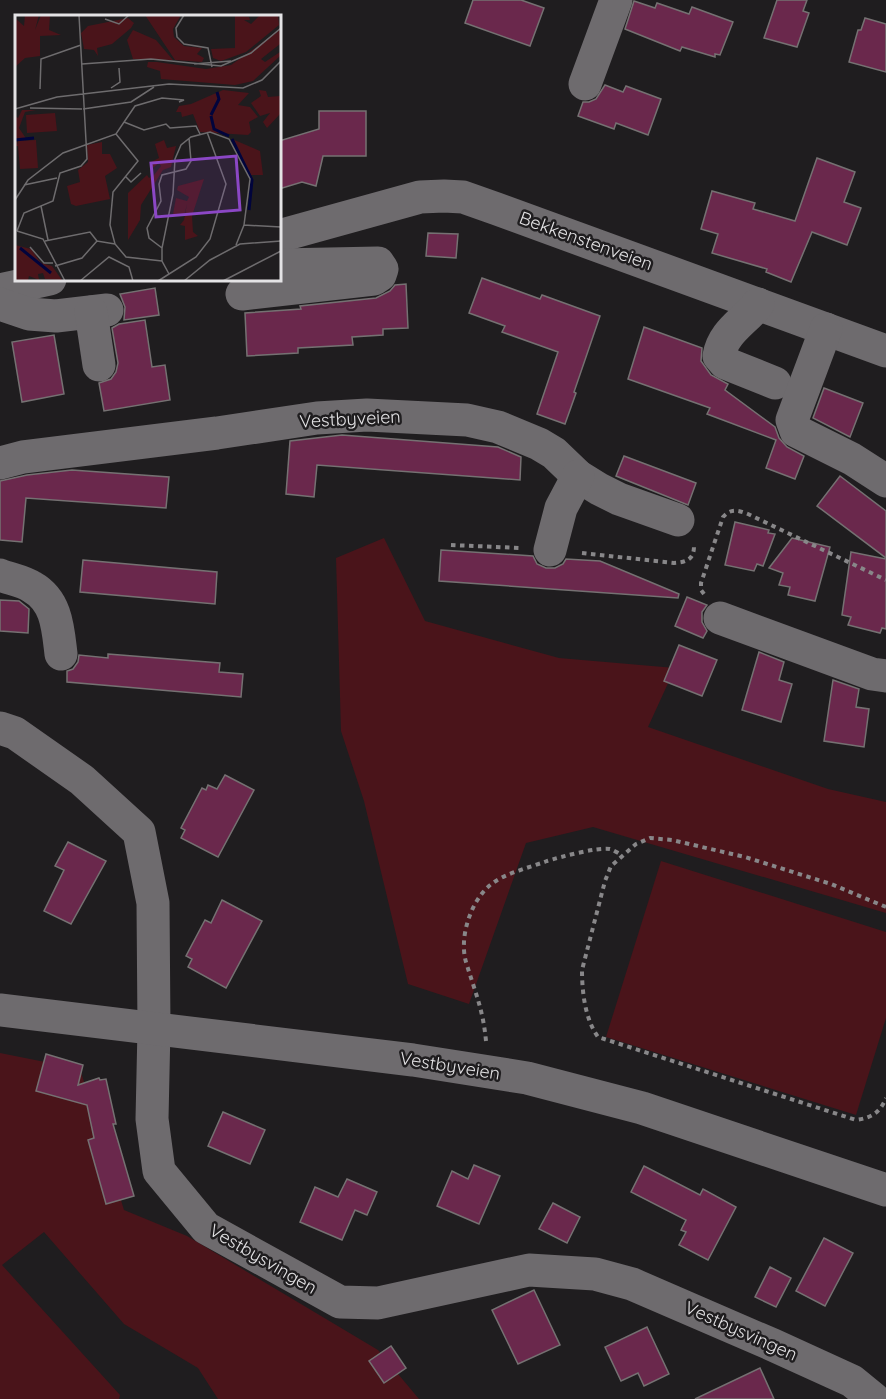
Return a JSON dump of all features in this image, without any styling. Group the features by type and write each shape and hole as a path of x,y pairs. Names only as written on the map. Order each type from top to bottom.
{"street":[{"path":"585,84 616,0"},
{"name":"Bekkenstenveien","path":"280,236 420,197 463,198 548,226 886,351"},
{"path":"242,294 374,279 380,275 382,269 378,263 280,266"},
{"path":"0,290 45,280"},
{"path":"0,304 29,314 56,316 99,311 99,365"},
{"path":"758,304 749,316 730,332 720,348 719,356 725,363 775,383"},
{"path":"826,329 794,414 793,426 796,430 852,459 886,481"},
{"name":"Vestbyveien","path":"0,464 23,457 217,434 317,418 367,415 467,420 498,427 547,449 578,476 619,499 678,520"},
{"path":"550,550 561,508 578,476"},
{"path":"0,575 33,587 50,604 58,622 61,654"},
{"path":"720,618 872,675 886,676"},
{"name":"Vestbysvingen","path":"0,728 15,733 82,780 139,832 153,903 152,1119 159,1171 206,1228 340,1302 378,1303 530,1270 595,1274 632,1284 773,1345 852,1381 874,1399"},
{"name":"Vestbyveien","path":"0,1010 413,1060 527,1078 642,1108 886,1190"}],"path":[{"path":"720,618 715,604 701,590 701,583 723,517 727,512 733,510 748,514 886,580"},
{"path":"451,545 550,550 674,563 687,562 694,552 694,547 678,520"},
{"path":"886,907 831,884 745,857 672,840 650,838 636,844 611,866 604,881 582,970 582,984 590,1026 598,1037 856,1120 873,1115 882,1108 886,1098"},
{"path":"486,1072 483,1012 464,950 467,922 479,898 499,879 551,860 610,849 622,855"}],"shaded area":[{"path":"384,538 425,621 559,658 675,668 648,727 828,789 886,802 886,913 593,827 526,843 469,1004 408,984 364,801 341,731 336,558"},
{"path":"661,861 886,932 886,1018 856,1115 606,1037"},
{"path":"0,1053 80,1069 124,1210 187,1236 378,1350 419,1399 218,1399 198,1368 124,1324 44,1232 2,1265 120,1395 119,1399 0,1399"}],"building":[{"path":"473,0 521,0 544,8 530,46 465,23"},
{"path":"777,0 807,0 803,11 809,13 797,47 764,38"},
{"path":"634,1 655,8 657,3 689,14 692,7 733,22 720,55 715,54 715,57 682,47 680,51 625,29"},
{"path":"865,18 886,24 886,72 849,62 858,30 861,30"},
{"path":"605,85 623,92 626,86 661,99 648,135 616,123 614,129 578,116 583,102 596,99"},
{"path":"319,111 366,111 366,156 323,156 316,186 302,182 280,189 280,141 319,129"},
{"path":"817,158 855,172 844,202 861,208 847,245 812,232 791,282 766,272 767,269 712,253 718,234 701,229 712,191 755,203 753,209 795,221"},
{"path":"428,233 458,234 456,258 426,256"},
{"path":"482,278 540,299 542,295 600,316 565,424 537,414 558,352 502,332 505,326 469,313"},
{"path":"406,284 408,328 383,329 383,335 352,337 353,345 298,348 298,353 247,356 245,313 301,309 300,306 376,298 390,291 395,285"},
{"path":"155,288 159,315 124,320 125,307 120,294"},
{"path":"145,320 152,367 165,365 170,400 104,411 99,383 111,379 118,363 112,328 119,324"},
{"path":"644,327 702,348 701,361 711,375 728,384 725,390 775,427 779,438 787,447 804,456 795,479 766,468 776,440 707,414 710,408 628,379"},
{"path":"54,335 64,394 22,402 12,342"},
{"path":"824,388 863,403 850,437 813,418"},
{"path":"342,435 498,447 521,457 520,480 317,465 314,497 286,494 290,441"},
{"path":"624,456 696,483 688,505 616,476"},
{"path":"72,470 169,477 166,508 26,498 22,542 0,540 0,481 27,475"},
{"path":"840,476 886,511 886,558 817,506"},
{"path":"735,522 769,530 768,533 775,534 763,566 757,564 754,571 725,565"},
{"path":"792,538 830,547 815,601 788,595 790,587 779,585 783,573 769,568"},
{"path":"441,550 533,556 537,564 546,568 555,568 563,564 566,559 600,561 679,594 678,598 439,581"},
{"path":"851,552 886,559 886,629 882,628 880,633 848,625 851,617 842,615"},
{"path":"83,560 217,572 215,604 80,592"},
{"path":"687,597 707,605 702,612 702,622 707,631 703,638 675,626"},
{"path":"0,600 19,601 29,609 28,633 0,631"},
{"path":"679,645 717,660 702,696 664,681"},
{"path":"759,652 784,662 779,680 792,684 781,722 742,710"},
{"path":"108,654 220,663 219,672 243,674 241,697 67,682 67,671 73,669 78,662 79,655 108,658"},
{"path":"833,680 859,689 856,707 869,709 864,747 824,741"},
{"path":"225,775 254,790 218,857 181,838 185,830 181,828 202,788 206,790 208,785 217,789"},
{"path":"68,842 106,861 71,924 44,911 64,870 55,866"},
{"path":"222,900 262,921 226,988 188,967 192,959 186,956 205,920 211,923"},
{"path":"46,1054 83,1065 78,1085 99,1078 100,1080 106,1079 116,1124 113,1124 134,1196 106,1204 88,1140 94,1138 87,1105 36,1091"},
{"path":"223,1112 265,1130 250,1164 208,1146"},
{"path":"474,1165 500,1176 479,1224 437,1206 452,1171 468,1179"},
{"path":"644,1166 700,1195 703,1189 736,1207 708,1260 679,1245 686,1232 681,1230 686,1220 631,1192"},
{"path":"347,1179 377,1192 367,1215 355,1210 342,1240 300,1222 315,1187 338,1197"},
{"path":"553,1203 580,1217 567,1243 539,1229"},
{"path":"824,1238 853,1253 825,1306 796,1291"},
{"path":"770,1267 791,1278 776,1307 755,1297"},
{"path":"534,1290 560,1345 518,1364 492,1310"},
{"path":"647,1327 669,1374 644,1386 638,1373 621,1381 605,1347"},
{"path":"391,1346 406,1368 384,1383 369,1361"},
{"path":"760,1368 774,1399 695,1399"}]}
